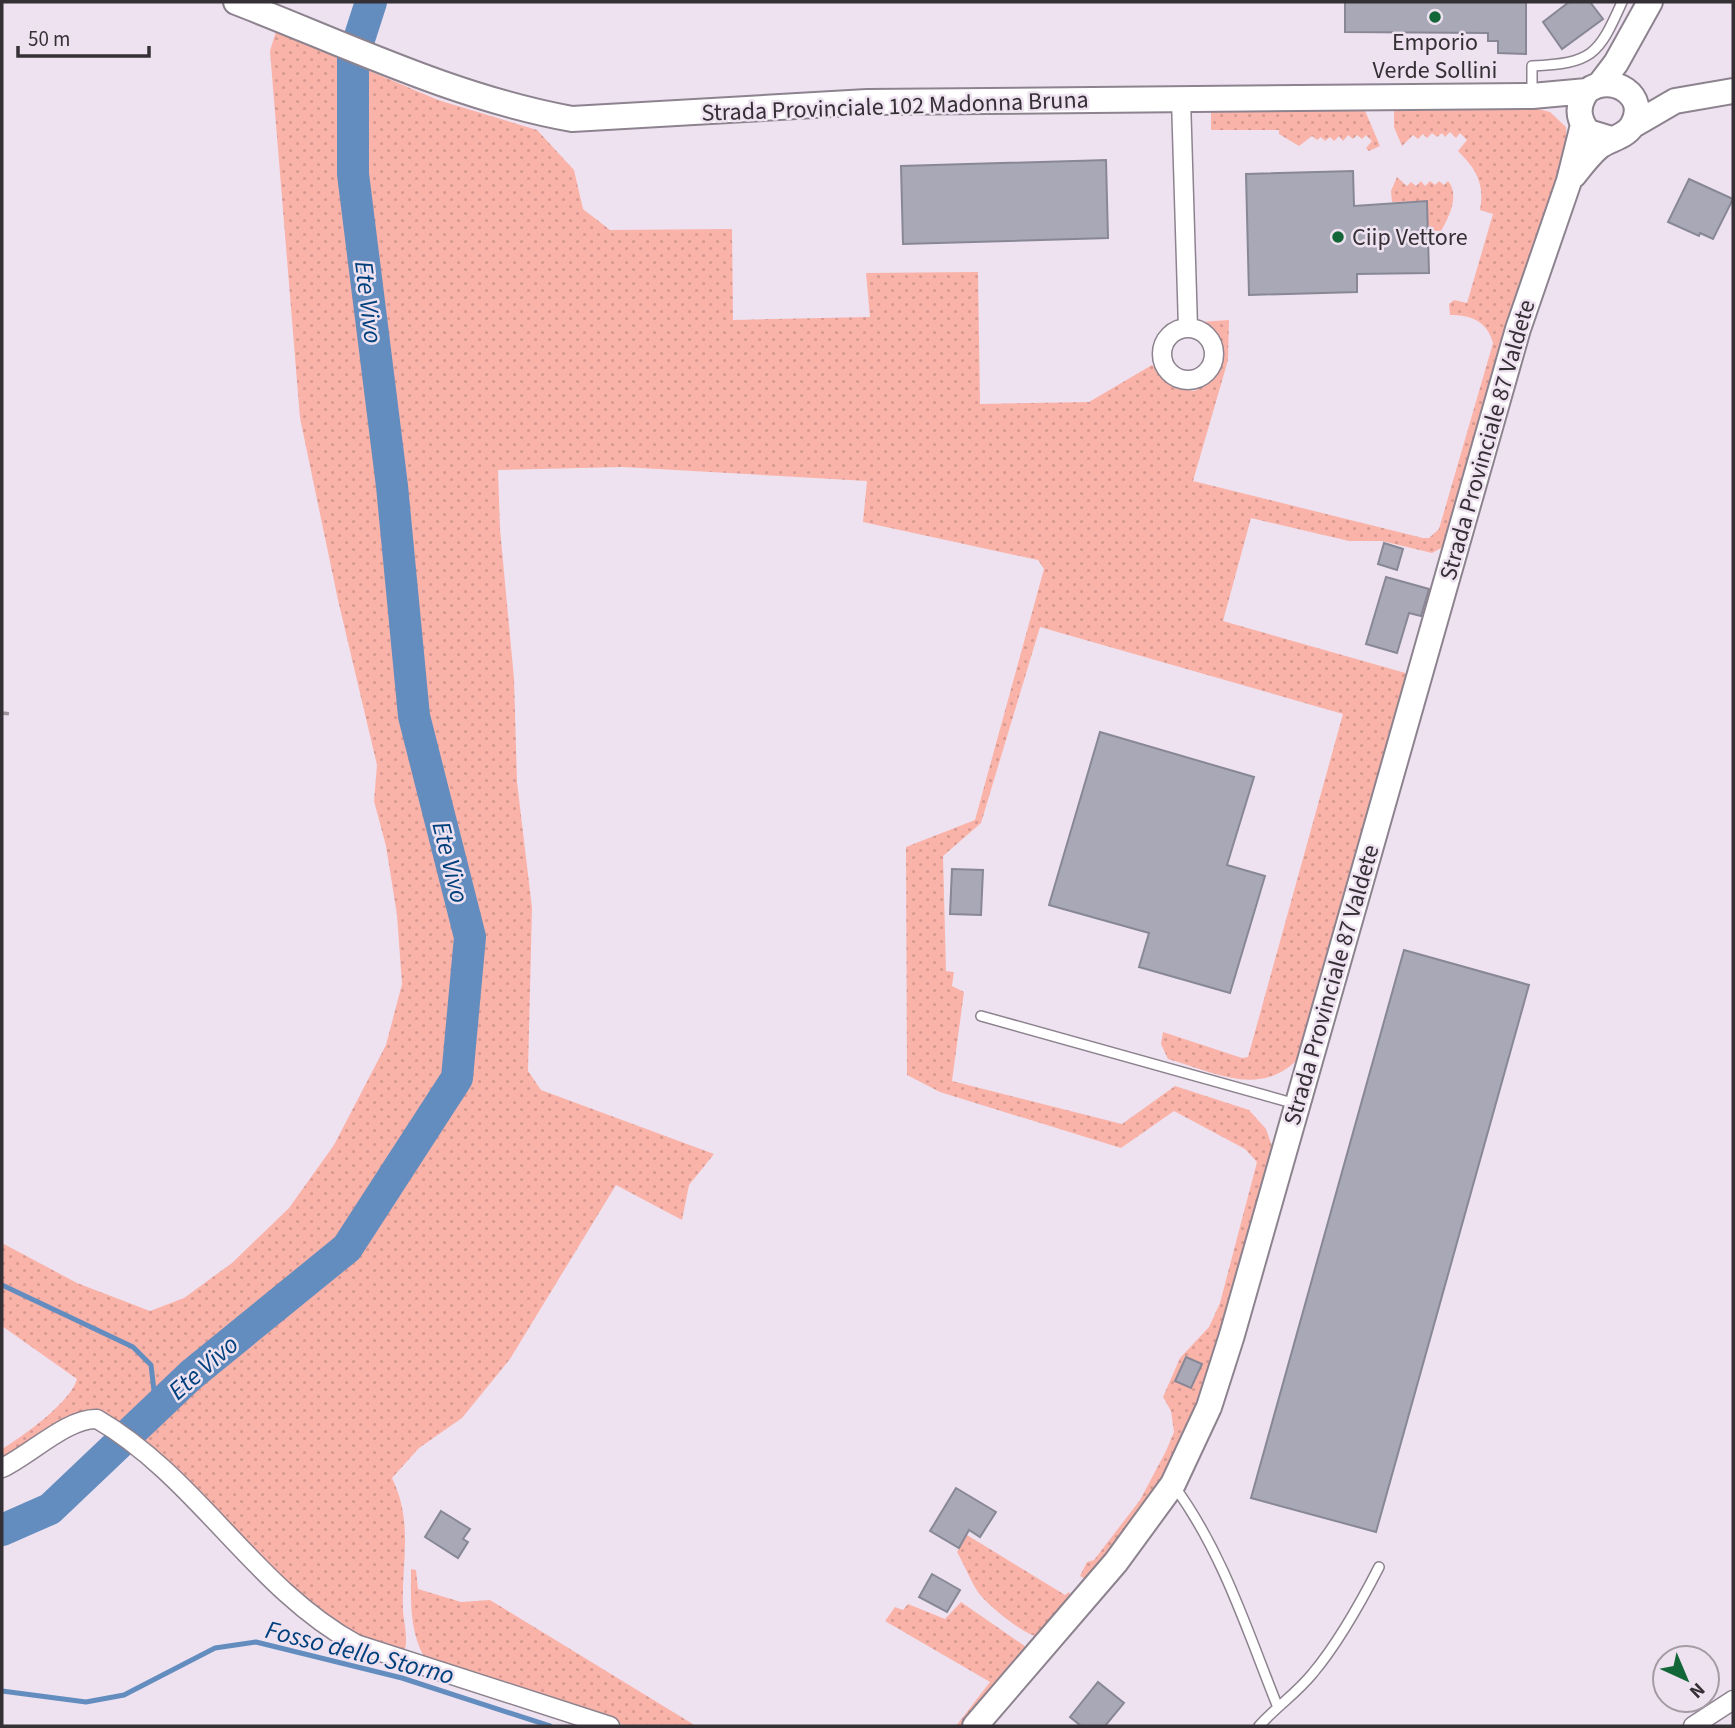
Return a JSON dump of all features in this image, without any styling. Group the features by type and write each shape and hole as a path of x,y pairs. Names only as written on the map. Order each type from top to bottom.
{"main road":[{"name":"Strada Provinciale 102 Madonna Bruna","path":"236,2 414,73 535,112 572,119 867,102 1532,96 1594,87"},
{"path":"1650,2 1635,33 1580,106 1582,124 1595,136 1621,133 1675,101 1733,91"},
{"path":"1621,133 1636,110 1628,91 1635,33"},
{"path":"1594,87 1609,82 1628,91 1675,101"},
{"name":"Strada Provinciale 102 Madonna Bruna","path":"1532,96 1554,104 1582,124"},
{"name":"Strada Provinciale 87 Valdete","path":"975,1726 1116,1562 1173,1484 1209,1407 1232,1335 1517,329 1569,181 1582,124"},
{"name":"Strada Provinciale 87 Valdete","path":"1569,181 1597,149 1621,133"}],"street":[{"path":"1181,99 1188,328"},
{"path":"2,1468 84,1419 97,1419 179,1483 322,1625 356,1644 610,1726"},
{"path":"1693,1726 1733,1700"}],"lane":[{"path":"1532,96 1532,66 1571,64 1582,60 1607,36 1622,2"},
{"path":"981,1016 1297,1105"},
{"path":"1173,1484 1195,1514 1217,1557 1277,1705"},
{"path":"1259,1726 1277,1705 1315,1672 1360,1605 1379,1567"}],"path":[{"path":"2,713 11,715"}],"shaded area":[{"path":"276,31 438,100 537,130 574,170 583,209 610,230 732,229 733,320 870,317 866,273 978,272 980,404 1089,402 1152,365 1174,388 1194,391 1213,377 1220,357 1218,341 1199,326 1199,322 1229,320 1228,360 1193,481 1423,538 1429,538 1439,529 1493,343 1482,324 1465,316 1450,315 1449,304 1454,300 1467,303 1493,214 1480,210 1478,177 1458,151 1467,140 1460,133 1456,138 1450,132 1445,137 1442,133 1437,137 1432,133 1427,138 1423,134 1418,139 1413,135 1402,146 1394,127 1394,104 1530,107 1550,112 1566,127 1567,149 1443,547 1432,553 1382,541 1349,541 1251,518 1223,621 1409,674 1303,1054 1287,1068 1272,1076 1239,1079 1168,1059 1161,1044 1163,1032 1242,1058 1248,1057 1343,714 1040,627 981,823 943,856 946,971 954,972 952,986 964,992 952,1081 1122,1124 1175,1086 1249,1110 1266,1129 1272,1146 1263,1193 1220,1349 1173,1467 1089,1581 1080,1576 1087,1562 1094,1560 1140,1500 1174,1432 1171,1411 1163,1397 1180,1358 1209,1327 1220,1303 1257,1162 1245,1149 1174,1111 1121,1148 940,1092 907,1075 906,847 975,820 1044,569 1038,560 863,522 867,481 622,467 498,470 500,529 514,679 517,782 532,908 528,1071 541,1090 714,1154 689,1185 682,1220 616,1185 510,1359 462,1418 419,1448 392,1478 399,1495 405,1527 405,1649 400,1653 335,1628 100,1416 75,1414 62,1419 2,1458 2,1449 56,1408 66,1398 77,1379 2,1326 2,1243 77,1283 150,1311 184,1298 232,1263 289,1208 334,1145 386,1045 402,984 397,915 386,846 374,801 377,765 338,600 300,418 270,51"},
{"path":"1211,105 1363,106 1380,146 1369,151 1366,148 1372,141 1366,135 1362,139 1357,135 1353,139 1348,135 1343,141 1339,136 1334,141 1330,137 1325,141 1321,137 1317,140 1312,136 1299,146 1279,134 1279,130 1211,130"},
{"path":"1397,177 1407,186 1411,182 1416,186 1421,181 1425,186 1430,181 1435,185 1439,181 1444,185 1448,181 1453,199 1450,213 1441,231 1428,231 1427,201 1392,202 1391,191"},
{"path":"967,1535 1065,1595 1069,1592 1073,1600 1040,1637 1007,1619 978,1592 957,1552"},
{"path":"411,1569 416,1570 418,1589 461,1602 490,1600 696,1726 627,1726 424,1657 413,1625"},
{"path":"961,1602 1029,1649 964,1726 956,1726 990,1682 885,1621 895,1607 903,1610 908,1604 945,1619"}],"building":[{"name":"Emporio Verde Sollini","path":"1345,2 1526,2 1526,54 1498,53 1498,41 1488,41 1488,33 1345,32"},
{"path":"1569,2 1590,2 1603,19 1562,49 1543,22"},
{"path":"1106,160 1108,238 903,244 901,166"},
{"name":"Ciip Vettore","path":"1353,171 1354,206 1427,201 1429,273 1357,274 1357,292 1249,295 1246,174"},
{"path":"1689,179 1733,199 1713,239 1700,233 1699,236 1668,222"},
{"path":"1384,543 1403,549 1397,570 1378,564"},
{"path":"1386,577 1429,589 1421,616 1409,613 1397,653 1366,644"},
{"path":"1100,732 1254,777 1227,865 1265,876 1230,993 1139,967 1149,933 1049,905"},
{"path":"952,869 983,870 981,915 950,914"},
{"path":"1404,950 1529,985 1376,1532 1251,1498"},
{"path":"1186,1357 1202,1364 1191,1388 1175,1381"},
{"path":"956,1488 996,1512 980,1537 969,1530 959,1548 930,1531"},
{"path":"441,1511 470,1529 463,1539 468,1542 458,1558 425,1537"},
{"path":"932,1574 960,1590 947,1612 919,1597"},
{"path":"1098,1682 1124,1703 1105,1726 1081,1726 1070,1717"}],"waterway":[{"name":"Ete Vivo","path":"2,1530 50,1509 191,1375 347,1248 457,1078 470,937 414,716 392,486 353,174 353,58 371,2"},
{"path":"2,1285 133,1347 151,1365 156,1408"},
{"name":"Fosso dello Storno","path":"2,1691 86,1702 124,1695 215,1648 256,1642 402,1678 550,1726"}],"place":[{"name":"Emporio Verde Sollini","path":"1435,17"},
{"name":"Ciip Vettore","path":"1338,237"}]}
